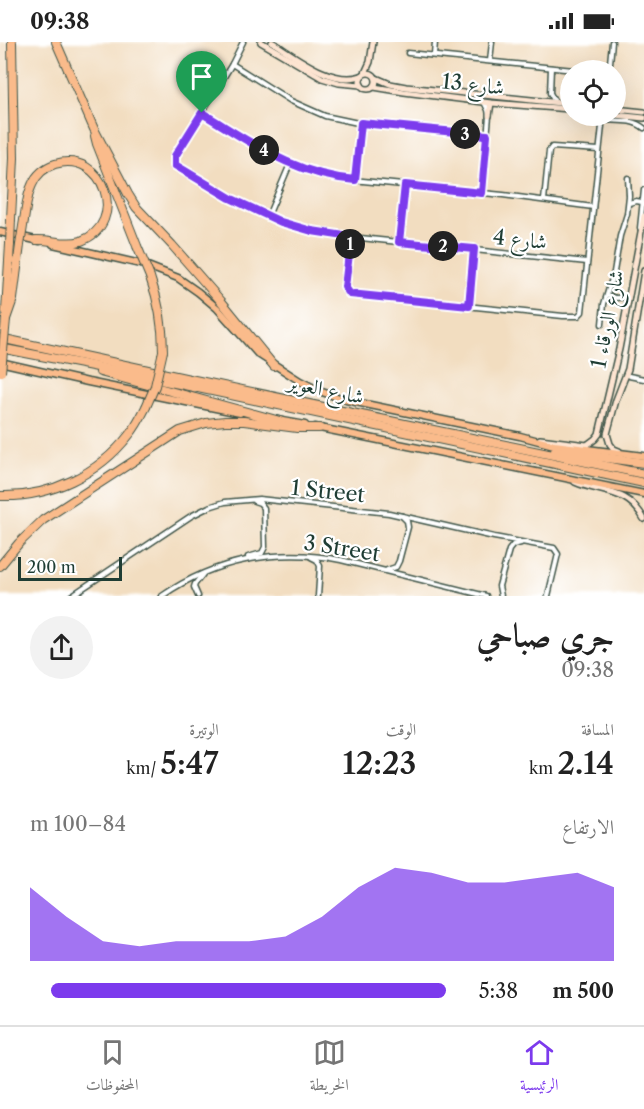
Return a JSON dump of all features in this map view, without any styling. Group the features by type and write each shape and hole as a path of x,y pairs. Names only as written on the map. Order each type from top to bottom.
{"highway":[{"path":"0,375 6,319 14,158 12,42"},
{"path":"56,42 94,129 136,207 188,263 274,366"},
{"path":"0,496 36,493 80,477 108,457 134,429 155,386 163,351 163,332 156,295 97,144 94,129"},
{"path":"6,319 13,299 24,220 32,183 47,167 58,163 74,162 90,170 100,179 107,204 105,216 97,230 88,238 77,242 36,240"},
{"name":"شارع العوير","path":"0,338 433,429 644,483"},
{"name":"شارع العوير","path":"0,348 528,455 644,474"},
{"path":"59,360 280,421"},
{"path":"0,566 26,535 52,514 171,436 188,428 225,421 319,428"},
{"path":"528,455 549,450 644,463"}],"main road":[{"path":"0,232 145,265 178,278 217,308 258,354 274,366 322,392 346,400 554,445 644,456"},
{"path":"0,362 88,382 644,494"}],"street":[{"path":"261,42 322,78 339,83 361,85 368,89 374,87 376,83 370,59"},
{"path":"272,42 329,74 349,79 363,75 374,76"},
{"path":"361,85 360,81 370,59 373,42"},
{"path":"434,55 435,42"},
{"path":"490,61 492,42"},
{"path":"610,60 612,42"},
{"name":"شارع 4","path":"244,43 175,156 175,165 224,195 268,216 301,228 351,237 587,262"},
{"path":"408,53 560,69"},
{"path":"232,64 291,101 334,118 361,123 487,135"},
{"path":"542,102 549,93 551,68"},
{"name":"شارع 13","path":"374,76 384,83 394,85 560,103"},
{"name":"شارع 13","path":"374,87 499,104 560,109"},
{"path":"549,93 556,103"},
{"path":"482,193 491,103 496,100 519,99"},
{"path":"483,102 489,116"},
{"path":"489,116 499,104"},
{"path":"628,113 644,110"},
{"path":"202,113 272,155 321,175 593,207"},
{"path":"628,113 644,120"},
{"path":"626,121 634,122 644,128"},
{"path":"355,180 361,123"},
{"path":"351,237 345,287 350,294 578,316 582,312 602,126"},
{"path":"543,200 549,150 552,147 599,150"},
{"path":"268,216 290,164"},
{"path":"602,324 604,304 614,272 620,236 626,217 628,178"},
{"path":"399,242 405,185"},
{"path":"640,234 644,190"},
{"path":"628,204 634,201 642,202"},
{"name":"شارع الورقاء 1","path":"520,436 587,445 597,437 619,349 644,216"},
{"path":"469,306 474,249"},
{"name":"شارع الورقاء 1","path":"629,454 612,447 608,439 608,431 617,395 627,373 644,271"},
{"path":"608,295 620,298 629,297"},
{"path":"619,349 617,365 619,370 625,368 630,356"},
{"path":"629,376 644,379"},
{"path":"569,479 587,487 612,492 626,498 644,519"},
{"name":"1 Street","path":"71,596 192,516 217,504 259,499 401,515 554,548 557,552 548,596"},
{"path":"242,500 258,502 263,506 265,547 262,553 242,560"},
{"path":"383,570 394,568 399,561 408,527 401,515"},
{"path":"501,596 499,588 508,550 513,545 525,543"},
{"name":"3 Street","path":"162,596 207,571 242,560 277,555 302,555 341,560 486,596"},
{"path":"302,555 313,558 319,564 318,596"},
{"path":"198,596 195,584 207,571"},
{"path":"78,596 83,588"}],"route":[{"path":"202,113 290,164 321,175 355,180 361,123 487,135 482,193 405,185 399,242 474,249 469,306 350,294 345,287 351,237 312,231 281,222 218,192 175,165 175,156 202,113"}]}
